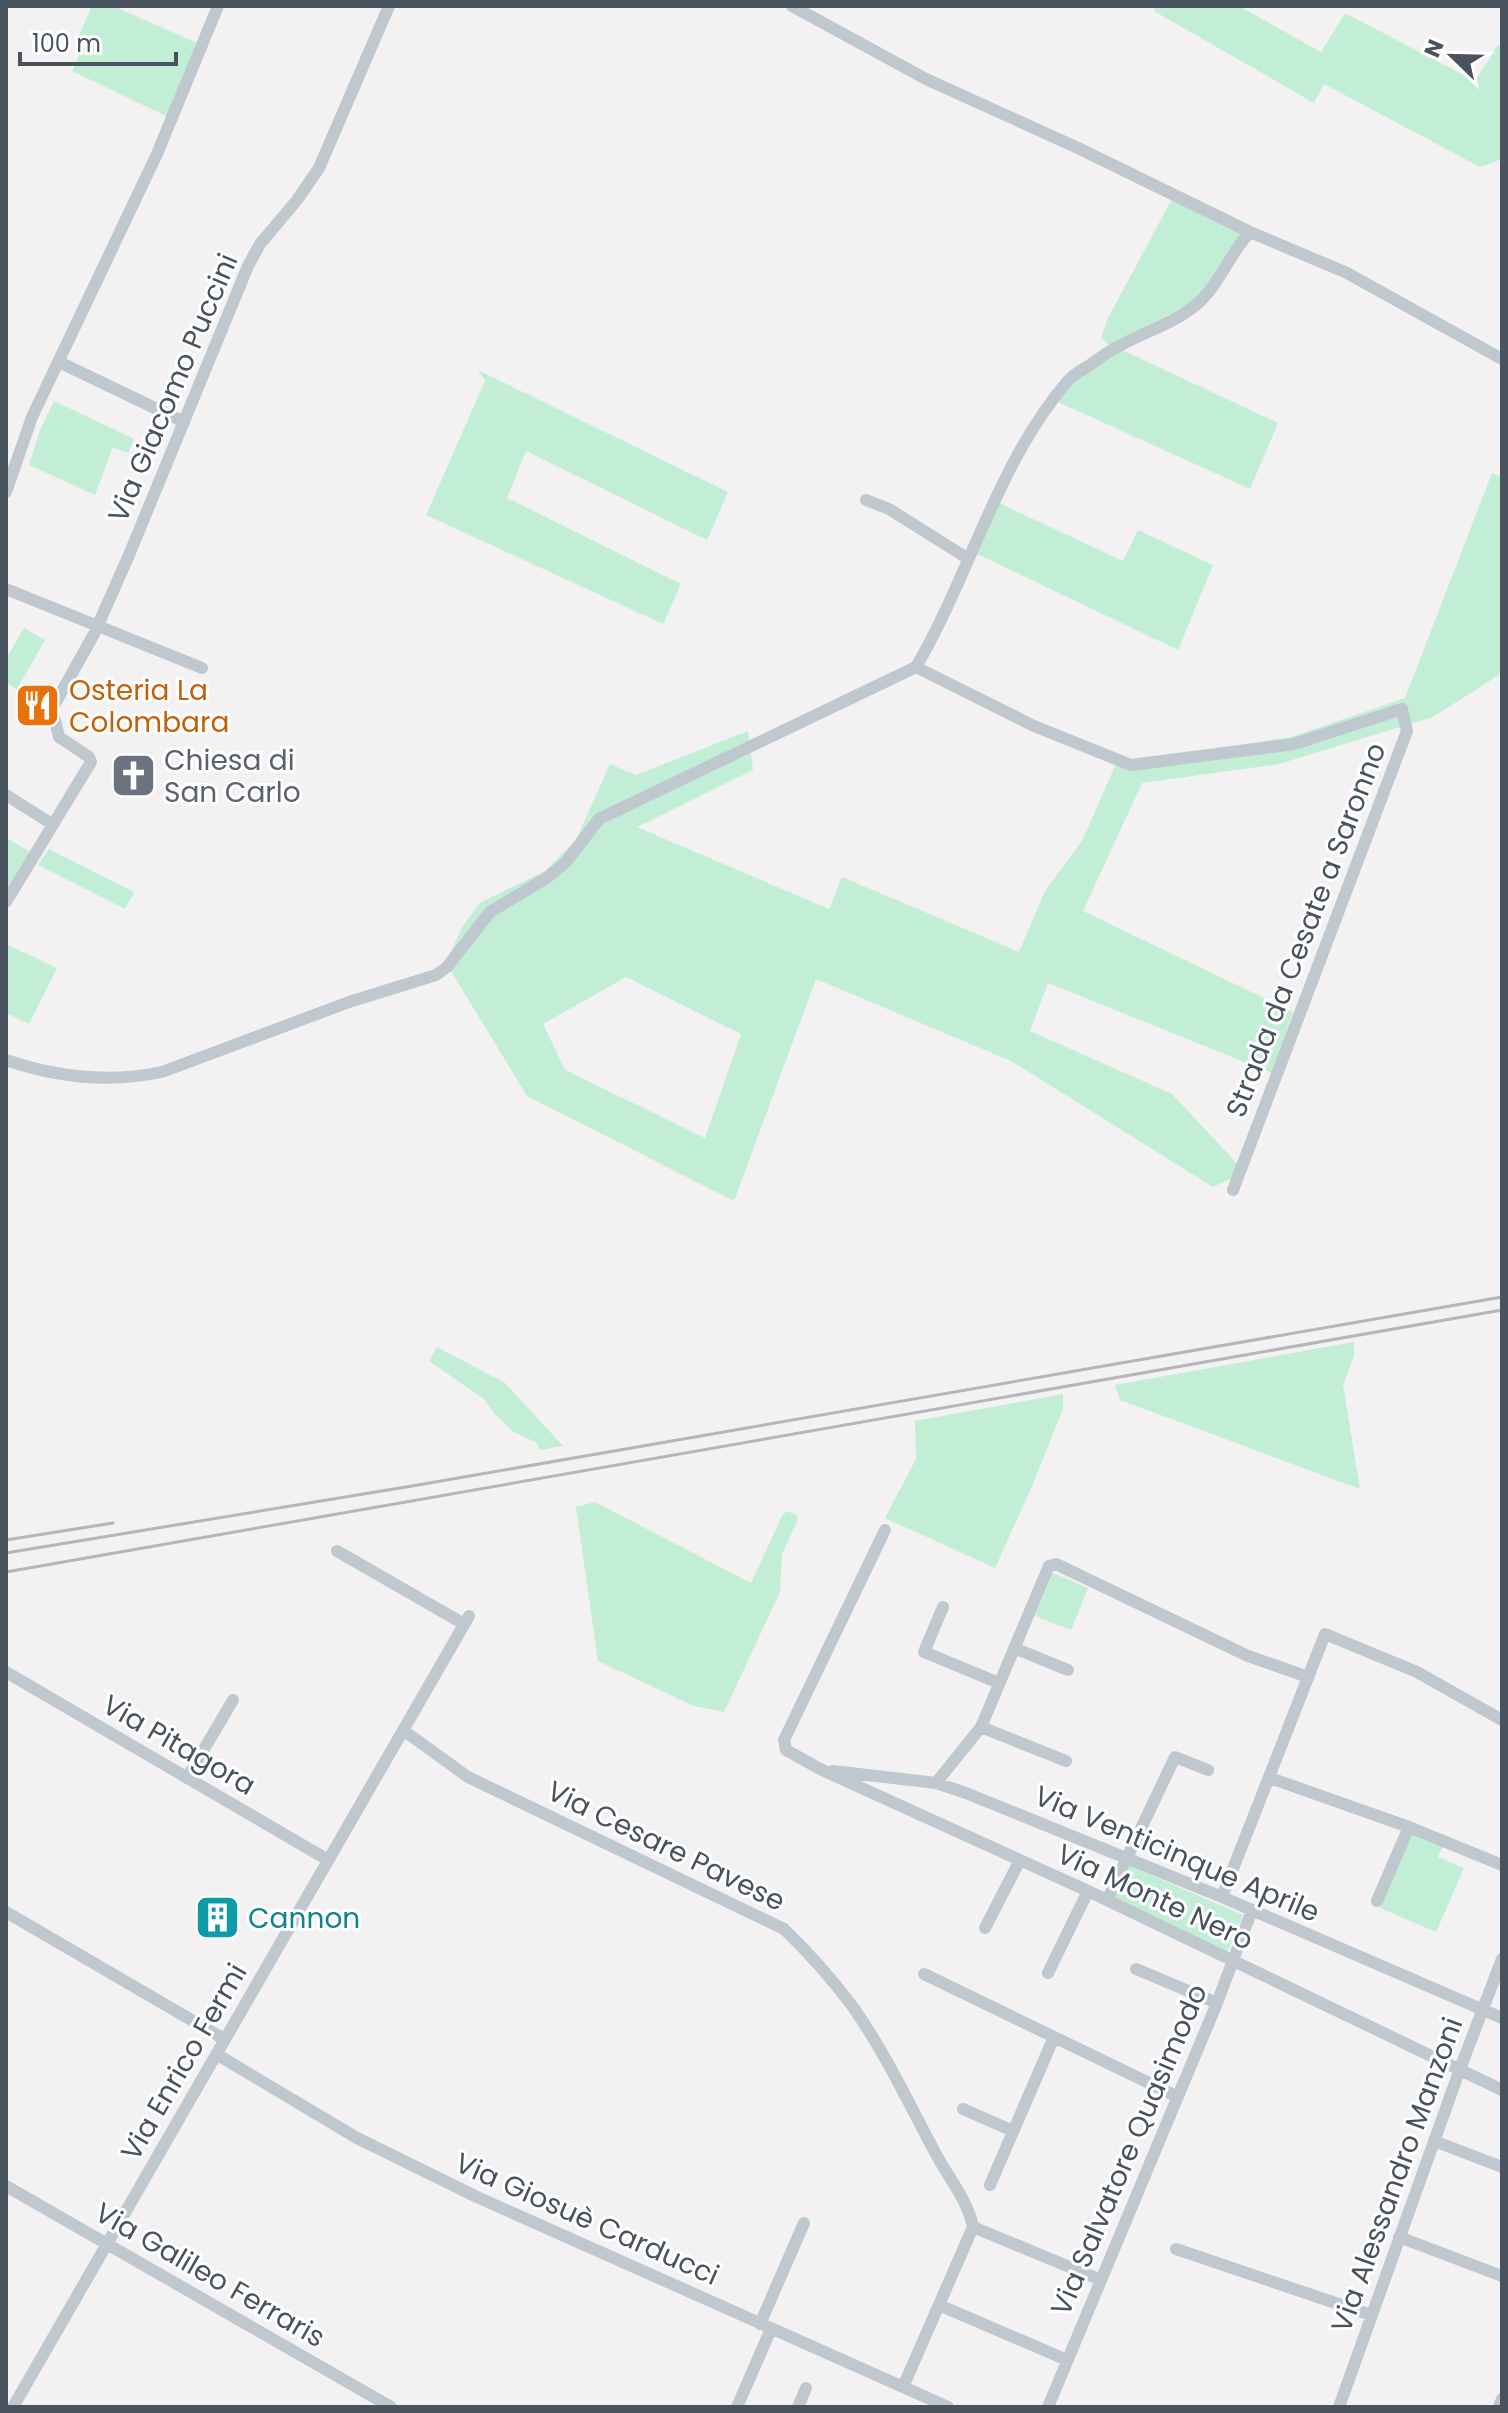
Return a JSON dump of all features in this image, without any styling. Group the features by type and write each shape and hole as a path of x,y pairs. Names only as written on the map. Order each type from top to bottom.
{"street":[{"path":"6,492 26,431 157,154 218,6"},
{"name":"Via Giacomo Puccini","path":"52,824 91,762 89,757 59,737 52,709 94,634 129,555 248,266 260,244 309,185 319,168 389,6"},
{"path":"792,6 926,79 1250,232 1347,273 1502,359"},
{"path":"6,1060 38,1071 85,1077 128,1077 162,1072 349,1002 436,975 447,967 490,912 548,877 566,862 599,819 916,667 939,628 967,558 1011,468 1037,422 1068,380 1117,346 1195,305 1210,290 1250,232"},
{"path":"59,362 184,422"},
{"path":"866,500 889,509 967,558"},
{"path":"6,589 202,668"},
{"name":"Strada da Cesate a Saronno","path":"916,667 1034,726 1131,765 1294,744 1402,709 1407,731 1233,1190"},
{"path":"6,795 52,824 52,829 6,902"},
{"name":"Via Monte Nero","path":"885,1530 784,1740 786,1750 822,1770 1088,1891 1502,2090"},
{"name":"Via Enrico Fermi","path":"13,2407 466,1620 337,1551"},
{"path":"936,1783 981,1727 1049,1566 1056,1564 1248,1656 1308,1677"},
{"path":"943,1607 924,1652 999,1683"},
{"path":"1222,1897 1325,1634 1417,1672 1502,1720"},
{"path":"1014,1648 1068,1670"},
{"name":"Via Pitagora","path":"6,1672 328,1860"},
{"path":"187,1778 233,1700"},
{"path":"981,1727 1066,1761"},
{"name":"Via Cesare Pavese","path":"403,1730 468,1777 784,1929 817,1962 852,2006 879,2048 970,2211 973,2227"},
{"path":"1107,1900 1175,1757 1208,1770"},
{"name":"Via Venticinque Aprile","path":"822,1770 936,1783 966,1793 1222,1897 1502,2018"},
{"path":"1270,1778 1409,1827 1502,1865"},
{"path":"1377,1901 1409,1827"},
{"path":"985,1928 1020,1860"},
{"path":"1048,1973 1088,1891"},
{"name":"Via Salvatore Quasimodo","path":"1048,2407 1217,2003 1252,1910"},
{"path":"6,1912 224,2039"},
{"name":"Via Alessandro Manzoni","path":"1339,2407 1502,1959"},
{"path":"1136,1969 1217,2003"},
{"path":"924,1974 1178,2097"},
{"path":"990,2185 1054,2037"},
{"name":"Via Giosuè Carducci","path":"216,2054 357,2138 477,2197 948,2407"},
{"path":"963,2109 1013,2131"},
{"path":"1434,2141 1502,2167"},
{"name":"Via Galileo Ferraris","path":"6,2186 391,2407"},
{"path":"737,2407 804,2223"},
{"path":"903,2387 973,2227 1101,2280"},
{"path":"1399,2237 1502,2276"},
{"path":"1176,2249 1371,2315"},
{"path":"939,2305 1067,2360"},
{"path":"798,2407 806,2388"},
{"path":"1499,2407 1502,2399"}],"green space":[{"path":"92,6 113,6 197,43 168,117 72,71 86,42 78,38"},
{"path":"1156,6 1239,6 1321,52 1345,13 1475,81 1498,45 1502,47 1502,159 1480,167 1324,84 1314,103 1154,11"},
{"path":"1172,199 1244,235 1195,301 1110,346 1101,338 1108,318"},
{"path":"1122,350 1278,423 1250,489 1058,402 1071,384"},
{"path":"478,370 728,492 707,540 526,451 507,498 681,584 663,624 426,515 485,381"},
{"path":"54,401 134,439 128,453 113,447 95,495 29,465 40,430"},
{"path":"1492,473 1502,477 1502,673 1433,717 1279,764 1142,783 1083,911 1293,1012 1272,1073 1048,983 1030,1031 1172,1094 1245,1172 1213,1187 1011,1061 816,979 734,1201 527,1096 446,963 462,927 481,902 545,871 576,840 610,764 636,775 748,731 753,770 637,827 829,909 842,877 1019,952 1045,891 1082,841 1116,764 1291,737 1405,698","holes":["626,977 741,1034 705,1138 565,1070 543,1024"]},
{"path":"999,503 1123,561 1138,530 1213,565 1178,650 975,553"},
{"path":"24,628 45,640 17,689 6,683 6,659"},
{"path":"9,839 30,852 6,890 6,844"},
{"path":"49,849 134,892 125,909 38,865"},
{"path":"6,944 57,968 29,1024 6,1013"},
{"path":"1354,1342 1354,1356 1343,1385 1360,1489 1120,1400 1115,1385"},
{"path":"437,1347 505,1383 563,1446 540,1450 537,1443 512,1431 484,1399 429,1361"},
{"path":"1063,1394 1063,1409 995,1568 885,1518 916,1459 915,1421"},
{"path":"595,1502 751,1583 783,1514 788,1511 797,1515 782,1554 780,1592 724,1712 694,1706 598,1661 576,1507"},
{"path":"1053,1573 1088,1588 1071,1630 1035,1616"},
{"path":"1412,1833 1443,1846 1438,1857 1464,1868 1436,1932 1380,1908"},
{"path":"1130,1866 1243,1915 1227,1954 1113,1901"}],"railway":[{"path":"6,1553 412,1486 1502,1297"},
{"path":"6,1572 1502,1310"},
{"path":"6,1540 113,1523"}],"place":[{"name":"Osteria La Colombara","path":"38,706"},
{"name":"Chiesa di San Carlo","path":"133,776"},
{"name":"Cannon","path":"217,1918"}]}
